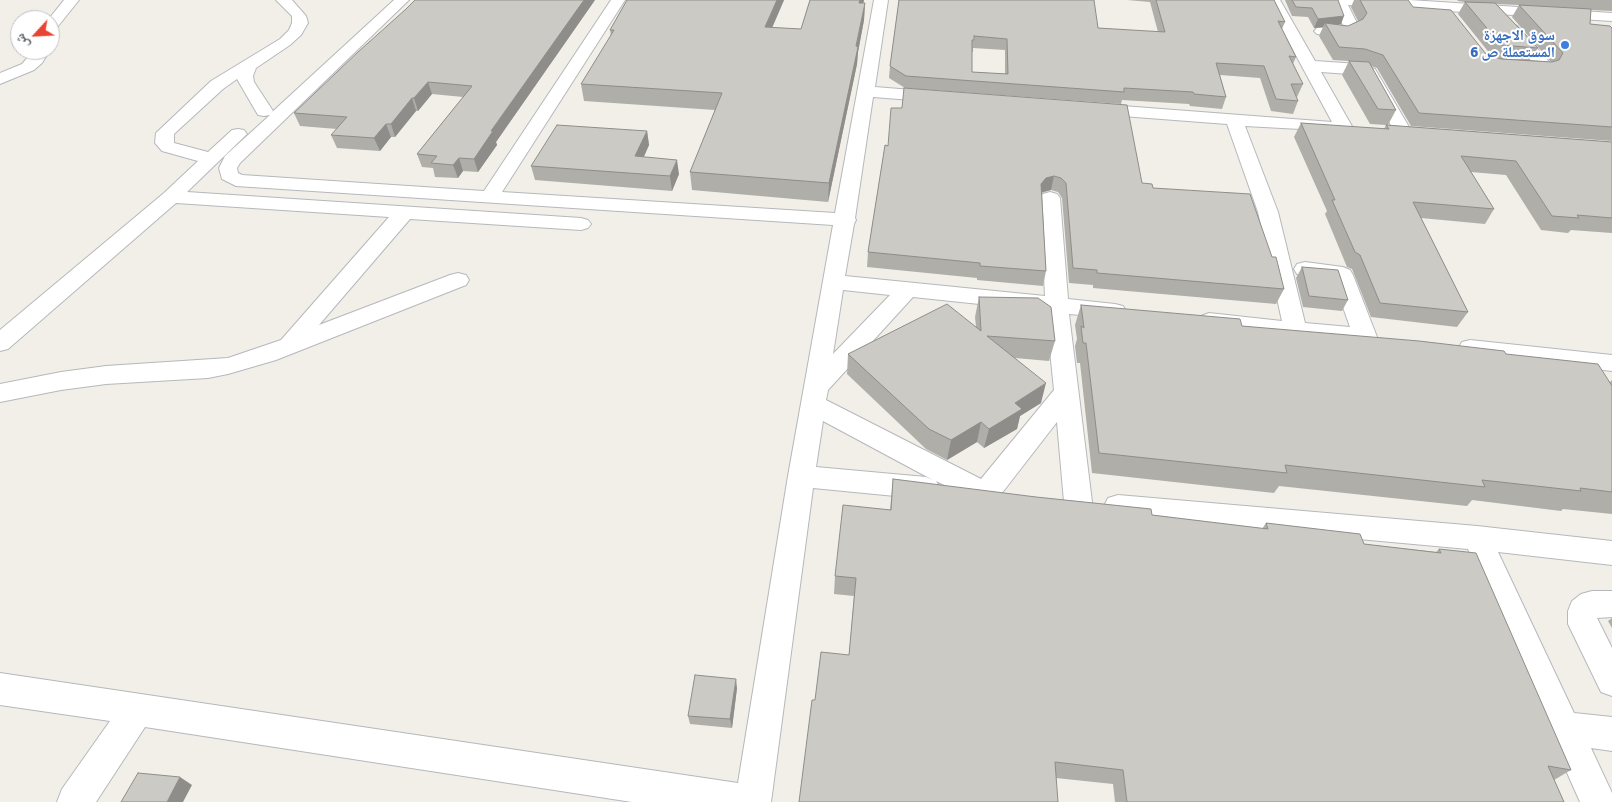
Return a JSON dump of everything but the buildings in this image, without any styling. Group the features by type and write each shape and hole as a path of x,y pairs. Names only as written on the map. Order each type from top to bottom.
{"street":[{"path":"60,15 72,0"},
{"path":"212,159 168,147 164,143 165,133 217,84 285,42 298,27 300,20 297,13 283,0"},
{"path":"0,343 171,197 383,0"},
{"path":"402,0 232,160 228,168 229,175 236,180 248,182 846,220"},
{"path":"489,198 618,0"},
{"path":"754,802 801,476 846,220 881,0"},
{"path":"1273,0 1344,128"},
{"path":"1290,29 1342,32 1351,27 1339,0 1432,4 1494,10 1607,16"},
{"path":"1585,0 1607,16"},
{"path":"1432,4 1453,21"},
{"path":"1494,10 1545,65 1544,68 1502,66"},
{"path":"1514,52 1534,53"},
{"path":"0,79 36,60"},
{"path":"249,64 245,76 246,82 264,111"},
{"path":"1310,66 1360,69 1369,72 1403,132"},
{"path":"867,92 956,99"},
{"path":"1075,108 1364,129"},
{"path":"1234,119 1268,212 1282,268 1294,330"},
{"path":"1383,131 1423,134"},
{"path":"171,197 581,224"},
{"path":"1050,198 1057,305 1078,502"},
{"path":"288,346 405,212"},
{"path":"1186,318 1375,338 1342,275 1335,272 1282,268"},
{"path":"0,393 61,381 106,375 208,369 249,361 458,280"},
{"path":"835,282 1136,313"},
{"path":"816,395 908,289"},
{"path":"1452,346 1612,363"},
{"path":"1578,359 1592,382"},
{"path":"985,494 1066,392"},
{"path":"816,395 985,494"},
{"path":"801,476 1013,496"},
{"path":"1050,500 1477,538 1612,553"},
{"path":"1477,538 1598,802"},
{"path":"1612,604 1592,604 1583,611 1582,617 1583,624 1612,681"},
{"path":"0,688 747,802"},
{"path":"75,802 138,709"},
{"path":"1564,728 1612,734"}],"place":[{"name":"سوق الاجهزة المستعملة ص 6","path":"1565,45"}]}
